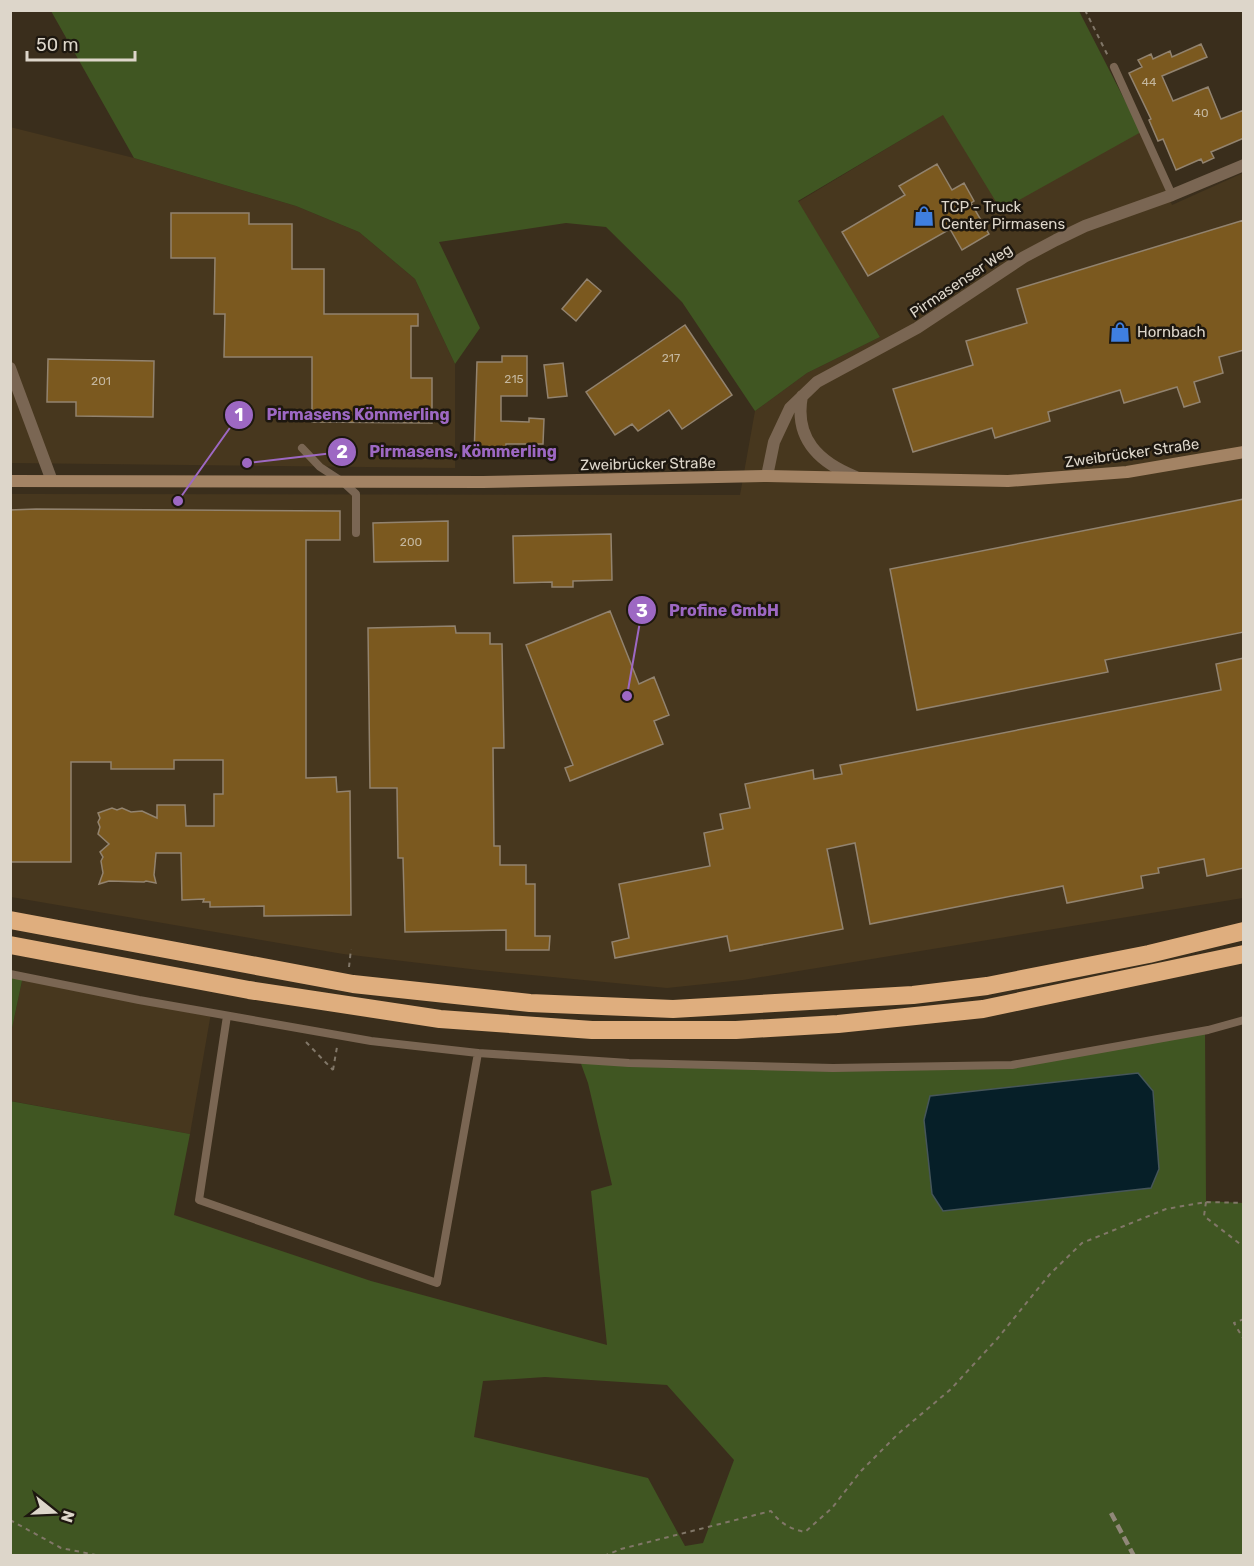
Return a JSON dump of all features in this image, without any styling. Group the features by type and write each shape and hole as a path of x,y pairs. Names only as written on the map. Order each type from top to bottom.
{"highway":[{"path":"10,920 353,984 530,1003 672,1008 914,994 987,986 1149,954 1244,931"},
{"path":"10,945 249,990 440,1019 592,1030 736,1030 838,1024 983,1009 1244,954"}],"street":[{"name":"Pirmasenser Weg","path":"767,476 774,442 790,408 817,382 917,328 1024,257 1085,226 1172,195 1244,165"},
{"path":"10,368 52,481"},
{"path":"802,394 799,411 801,424 813,450 830,465 857,477"},
{"name":"Zweibrücker Straße","path":"10,481 483,482 767,476 1008,481 1127,472 1244,452"}],"lane":[{"path":"1114,67 1172,195"},
{"path":"302,448 320,467 343,482 356,494 356,533"},
{"path":"10,974 370,1041 580,1061 743,1067 1012,1065 1244,1020"},
{"path":"227,1016 199,1200 437,1282 478,1053"}],"path":[{"path":"1085,10 1114,67"},
{"path":"304,1030 302,1038 333,1071 336,1050"},
{"path":"1206,1202 1204,1216 1244,1247"},
{"path":"604,1556 621,1549 771,1511 779,1522 793,1530 805,1532 832,1508 861,1471 899,1433 951,1389 997,1339 1050,1274 1082,1243 1166,1209 1206,1202 1244,1203"},
{"path":"1244,1319 1234,1323 1244,1340"},
{"path":"10,1520 60,1548 101,1556"}],"shaded area":[{"path":"944,114 1141,132 1172,205 1243,173 1243,898 743,980 667,988 343,954 11,897 10,494 740,495 755,411 807,373 880,337 798,202"},
{"path":"10,127 134,158 296,206 359,232 415,279 455,364 455,468 11,463"},
{"path":"23,976 211,1013 190,1134 11,1101 11,1033"}],"green space":[{"path":"51,11 1079,11 1141,132 1001,210 943,115 798,201 880,337 807,373 755,411 682,302 606,227 566,223 439,242 480,328 455,364 415,279 359,232 296,206 134,158"},
{"path":"11,974 23,976 11,1033"},
{"path":"1205,1030 1206,1201 1243,1203 1243,1555 11,1555 10,1101 190,1134 174,1215 371,1281 607,1345 591,1191 612,1185 588,1083 580,1061 986,1066","holes":["545,1377 667,1385 734,1460 703,1543 685,1546 648,1478 474,1437 483,1381"]}],"water":[{"path":"1138,1073 1153,1091 1159,1169 1151,1188 943,1211 932,1194 924,1120 930,1096"}],"building":[{"path":"1201,44 1207,57 1162,76 1173,101 1208,87 1221,119 1244,110 1244,138 1211,152 1214,158 1203,163 1201,159 1176,170 1163,139 1158,141 1149,120 1151,119 1129,73 1142,67 1138,60 1151,54 1153,59 1170,51 1172,57"},
{"name":"TCP - Truck Center Pirmasens","path":"937,164 952,190 964,183 974,201 971,203 989,234 962,250 950,229 868,276 842,232 905,195 899,186"},
{"path":"171,213 249,213 249,224 292,224 292,269 324,269 324,314 418,314 418,326 411,326 411,378 432,378 432,423 312,422 312,357 224,357 225,314 214,314 215,258 171,258"},
{"name":"Hornbach","path":"1244,220 1244,350 1219,357 1223,373 1194,382 1200,402 1184,407 1177,387 1124,403 1120,390 1048,412 1050,421 995,438 992,428 913,452 893,389 973,365 966,341 1027,323 1017,289"},
{"path":"587,279 601,291 576,321 562,309"},
{"path":"685,325 732,395 682,429 669,410 638,431 632,424 615,435 586,392"},
{"path":"502,356 527,356 527,396 501,396 501,421 529,422 529,418 544,419 543,444 506,444 505,458 474,457 477,362 502,362"},
{"path":"48,359 154,361 153,417 76,416 76,402 47,402"},
{"path":"563,363 567,396 548,398 544,365"},
{"path":"1244,499 1244,632 1105,660 1108,672 917,710 890,569"},
{"path":"10,510 340,511 340,540 306,540 306,778 336,777 337,792 350,791 351,915 264,916 264,906 210,907 210,902 203,902 204,899 182,900 181,853 156,853 154,875 156,883 109,881 99,884 103,873 101,861 103,857 100,852 109,844 98,834 100,818 98,813 112,808 117,810 122,808 131,812 142,811 157,818 157,805 185,805 186,826 214,826 214,794 223,794 223,760 174,760 174,769 111,769 111,762 71,762 71,862 10,862"},
{"path":"448,521 448,561 374,562 373,523"},
{"path":"611,534 612,580 573,581 573,587 552,587 552,582 514,583 513,536"},
{"path":"610,611 639,684 654,677 669,715 654,721 663,744 570,781 565,768 573,765 526,645"},
{"path":"455,626 456,633 490,633 490,644 502,644 504,748 493,748 494,846 500,846 500,865 526,865 526,884 535,884 535,936 550,936 549,950 506,950 506,930 405,932 403,858 398,858 397,788 370,788 368,628"},
{"path":"1244,658 1244,868 1207,876 1204,859 1158,868 1159,873 1141,876 1143,888 1067,903 1063,886 870,924 855,843 827,849 843,929 730,951 727,936 615,958 612,942 629,938 619,884 710,866 704,833 723,829 720,814 750,808 745,784 813,770 814,779 842,774 840,765 1221,690 1216,664"}],"railway":[{"path":"1111,1513 1134,1556"}],"place":[{"name":"TCP - Truck Center Pirmasens","path":"924,216"},
{"name":"Hornbach","path":"1120,332"},
{"name":"Pirmasens, Kömmerling","path":"247,463"},
{"name":"Pirmasens Kömmerling","path":"178,501"},
{"name":"Profine GmbH","path":"627,696"}]}
